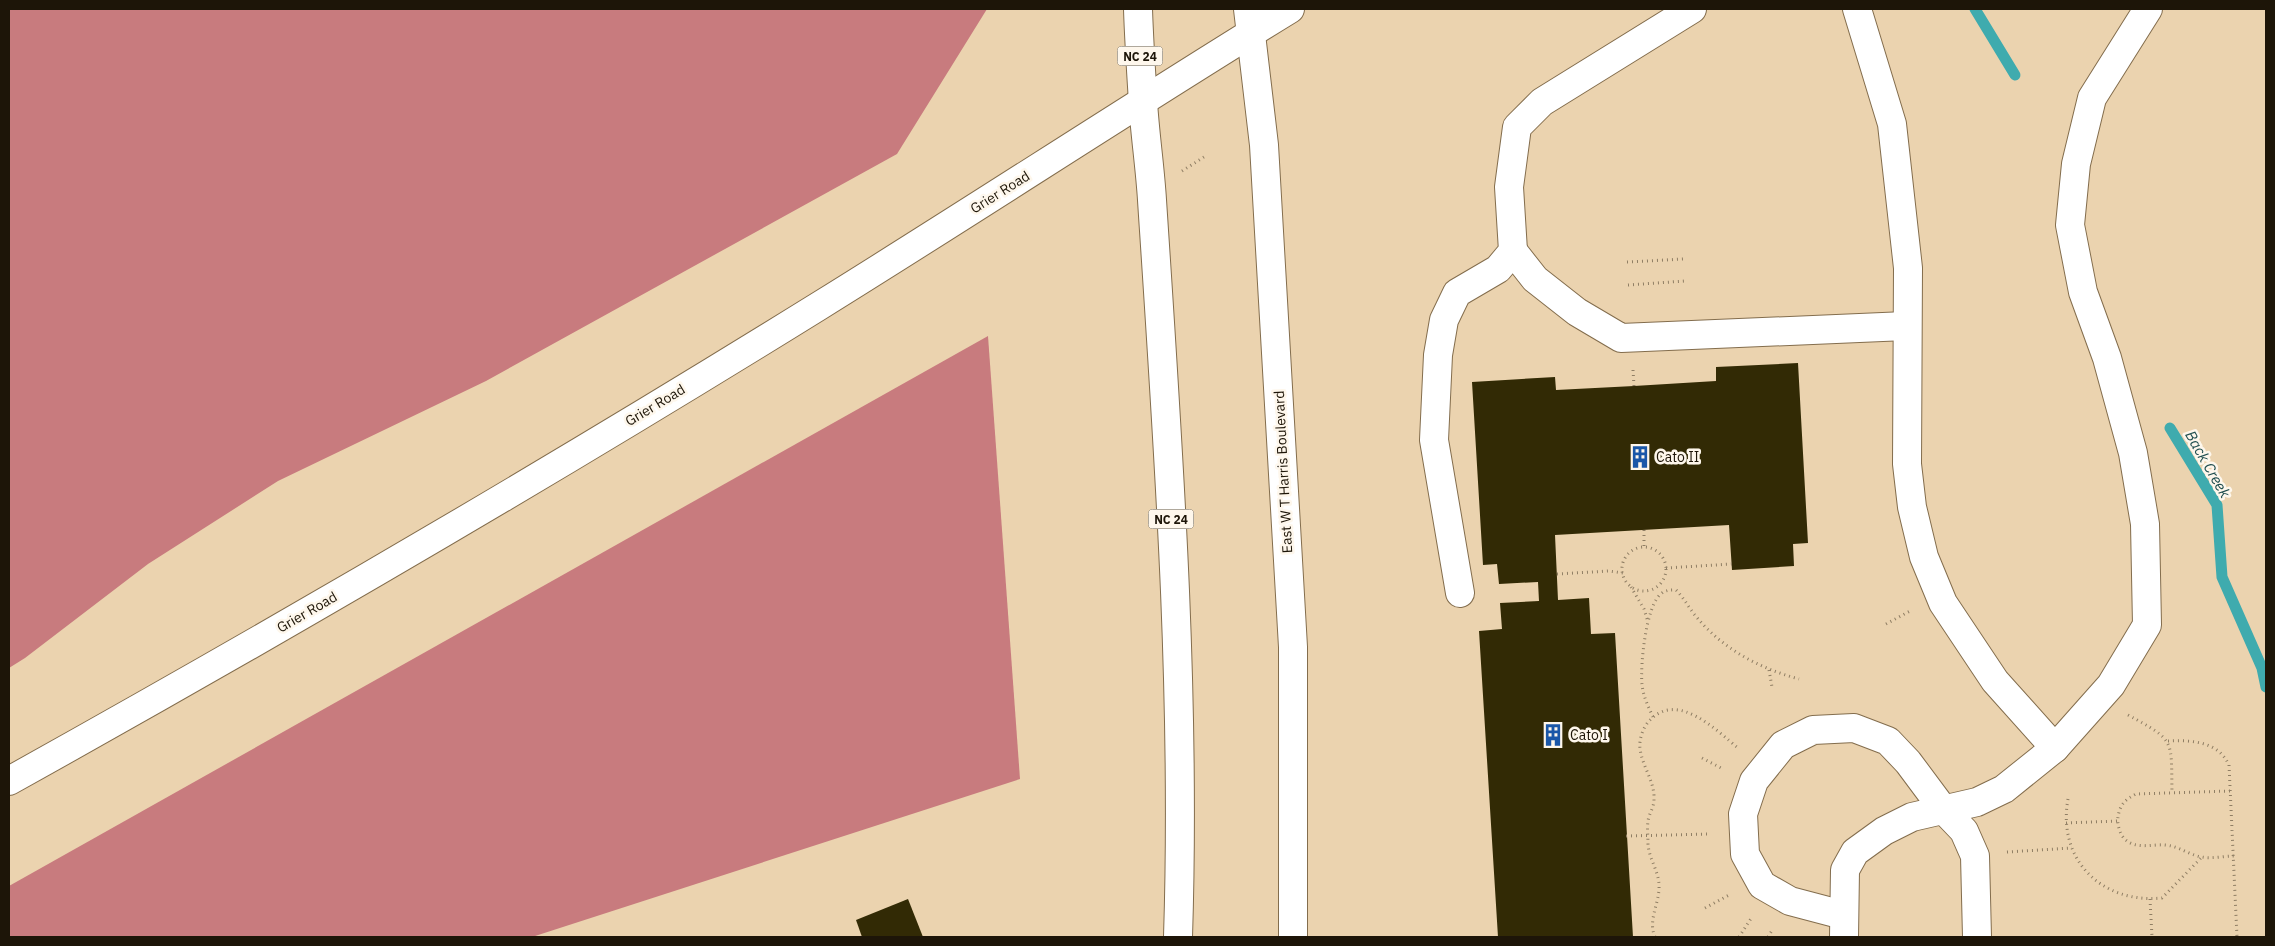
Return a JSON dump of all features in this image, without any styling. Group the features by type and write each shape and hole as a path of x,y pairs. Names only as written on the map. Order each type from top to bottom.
{"main road":[{"name":"NC 24","path":"1138,9 1143,102 1154,218 1170,489 1178,683 1181,856 1178,937"},
{"name":"Grier Road","path":"9,781 211,668 412,552 816,308 1143,102 1250,21 1290,9"},
{"path":"1692,9 1542,102 1517,127 1509,187 1513,251 1536,279 1577,312 1621,338 1906,326"},
{"path":"1857,9 1892,124 1908,268 1906,326 1907,464 1912,507 1924,558 1943,603 1995,681 2055,748"},
{"path":"1977,937 1975,856 1964,831 1943,809 1908,762 1888,741 1854,728 1813,730 1783,745 1754,781 1743,814 1745,854 1762,885 1790,901 1844,926 1845,870 1855,852 1884,831 1905,820 1943,809 1977,802 2004,789 2055,748 2111,685 2147,625 2145,524 2134,453 2107,358 2083,292 2070,225 2076,164 2092,98 2148,9"},
{"name":"East W T Harris Boulevard","path":"1250,21 1264,146 1293,647 1293,937"},
{"path":"1460,593 1434,440 1438,355 1444,320 1457,294 1498,269 1513,251"}],"path":[{"path":"1178,174 1204,157"},
{"path":"1627,262 1684,259"},
{"path":"1628,285 1685,281"},
{"path":"1644,530 1644,547"},
{"path":"1629,585 1642,591 1656,587 1662,582 1666,568 1661,554 1656,550 1644,547 1634,549 1624,559 1622,573 1629,585 1644,609 1648,623"},
{"path":"1666,568 1732,564"},
{"path":"1557,574 1609,571 1622,573"},
{"path":"1656,587 1660,594"},
{"path":"1653,717 1645,701 1642,683 1643,655 1648,623 1655,601 1660,594 1669,590 1676,590 1694,614 1715,636 1735,652 1769,669 1799,679"},
{"path":"1769,669 1772,687"},
{"path":"1655,937 1652,930 1652,919 1659,889 1658,877 1648,846 1648,821 1654,803 1655,791 1640,748 1644,730 1653,717 1675,709 1697,716 1719,732"},
{"path":"2122,712 2161,733 2168,741 2171,753 2172,793"},
{"path":"2168,741 2188,740 2211,746 2224,756 2229,765 2237,937"},
{"path":"2230,791 2136,794 2126,799 2119,808 2117,821 2120,832 2127,841 2138,846 2164,845 2179,847 2202,857 2234,856"},
{"path":"2068,798 2066,823 2072,848 2083,870 2101,885 2123,894 2150,899 2162,898 2202,857"},
{"path":"2066,823 2117,821"},
{"path":"1626,836 1714,834"},
{"path":"1998,853 2072,848"},
{"path":"2150,899 2152,937"}],"shaded area":[{"path":"9,9 987,9 897,154 486,381 278,481 148,564 25,658 9,668"},
{"path":"988,336 1020,779 532,937 9,937 9,886"}],"building":[{"path":"1798,363 1808,543 1793,544 1794,566 1732,570 1729,525 1555,535 1558,600 1589,598 1591,634 1615,633 1633,937 1498,937 1479,631 1502,629 1500,603 1539,601 1538,582 1499,584 1497,564 1483,565 1472,382 1555,377 1556,390 1634,386 1716,381 1716,367"},
{"path":"908,899 923,937 862,937 856,920"}],"waterway":[{"name":"Back Creek","path":"1975,9 2015,75"},
{"name":"Back Creek","path":"2170,428 2217,505 2222,577 2262,668 2266,687"}],"place":[{"name":"Cato II","path":"1640,457"},
{"name":"Cato I","path":"1553,735"}]}
